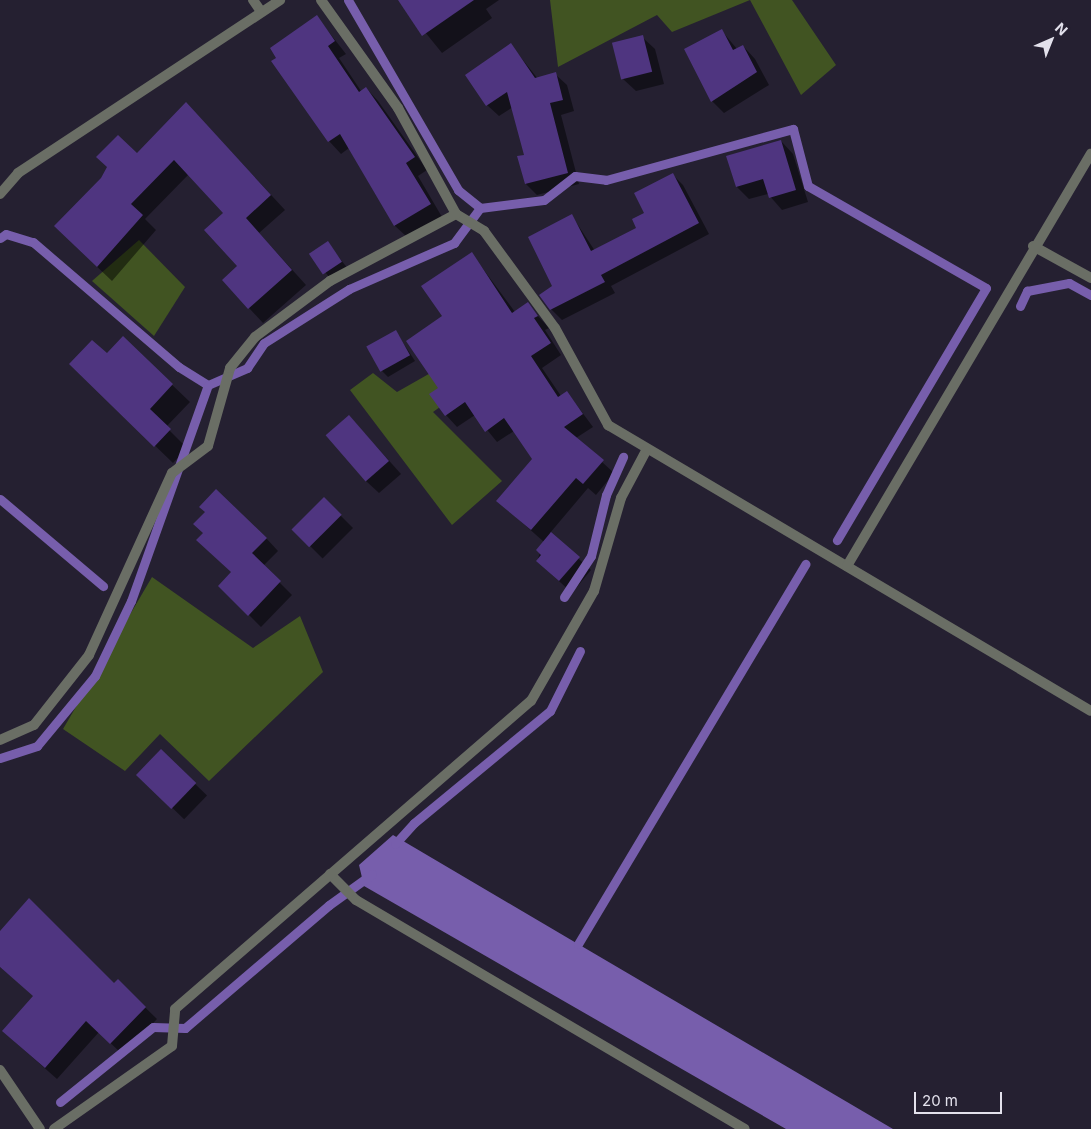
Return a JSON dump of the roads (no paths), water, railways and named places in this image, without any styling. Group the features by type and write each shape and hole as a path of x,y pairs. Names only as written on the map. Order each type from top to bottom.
{"street":[{"path":"253,0 260,10"},
{"path":"0,194 18,174 260,10 280,0"},
{"path":"321,0 398,108 456,214 484,231 555,328 608,425 646,452 847,566 1091,711"},
{"path":"847,566 1033,246 1091,154"},
{"path":"0,740 34,725 89,655 172,473 208,446 230,368 255,337 330,281 456,214"},
{"path":"1033,246 1091,278"},
{"path":"54,1129 172,1046 175,1009 531,701 594,592 622,498 646,452"},
{"path":"330,874 356,900 744,1129"},
{"path":"0,1070 40,1129"}],"waterway":[{"path":"348,0 458,190 480,208"},
{"path":"0,758 37,746 95,676 131,601 208,385 247,368 264,343 349,289 454,243 480,208 544,200 575,176 606,180 793,129 808,186 986,288 837,540"},
{"path":"0,238 6,234 33,242 179,367 208,385"},
{"path":"1020,306 1027,291 1069,283 1091,295"},
{"path":"564,597 591,556 606,495 623,457"},
{"path":"0,499 103,586"},
{"path":"578,944 805,564"},
{"path":"395,844 414,823 550,711 580,651"},
{"path":"60,1102 153,1027 185,1028 329,905 372,874"}]}
